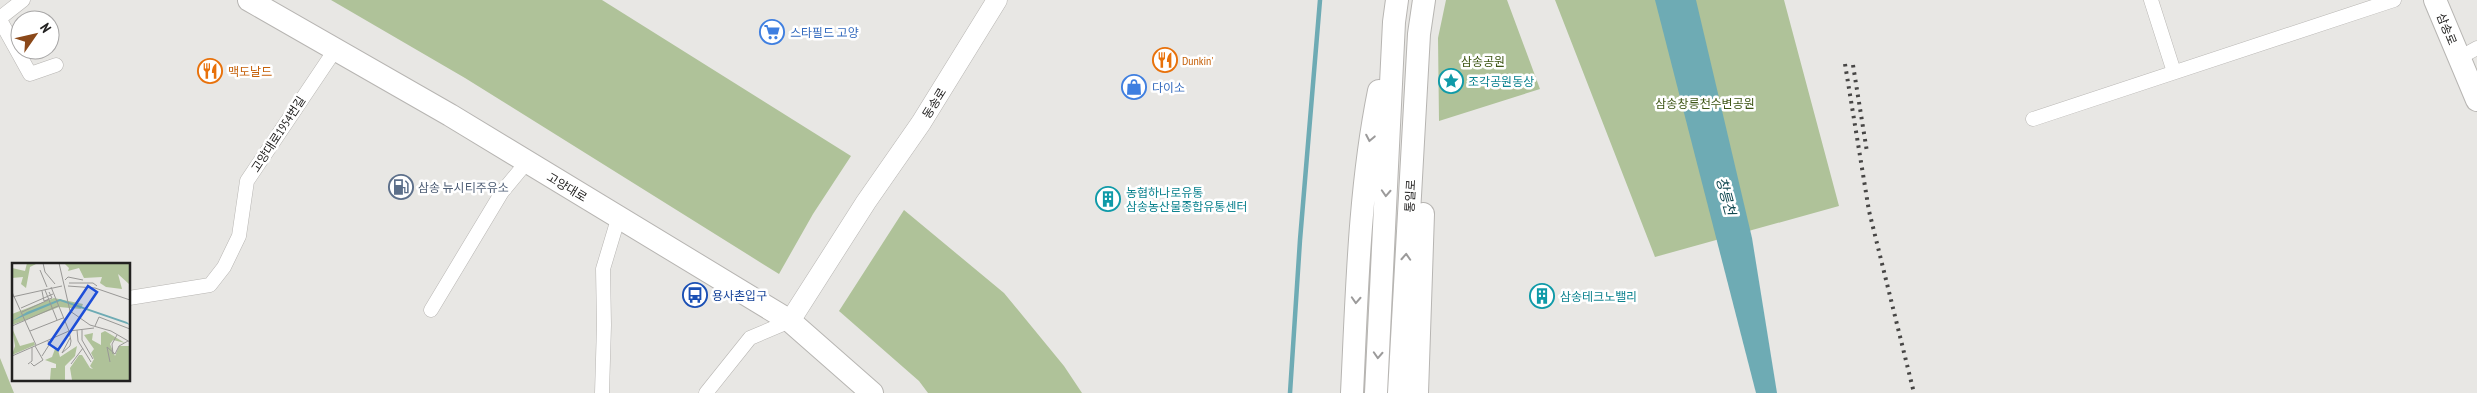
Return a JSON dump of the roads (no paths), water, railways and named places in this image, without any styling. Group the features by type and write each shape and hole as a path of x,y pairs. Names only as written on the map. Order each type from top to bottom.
{"main road":[{"name":"고양대로","path":"248,0 450,116 790,322 872,393"},
{"name":"동송로","path":"790,322 866,202 921,124 997,0"},
{"name":"통일로","path":"1399,393 1418,34 1424,0"},
{"name":"삼송로","path":"2435,0 2468,53 2477,100"},
{"name":"통일로","path":"1376,393 1395,11"},
{"path":"1352,393 1358,268 1368,144 1395,11"},
{"path":"1417,393 1423,272 1423,187 1418,34"}],"street":[{"path":"23,0 0,19 30,74 56,64"},
{"path":"2151,0 2174,72"},
{"path":"2033,119 2394,0"},
{"name":"고양대로1954번길","path":"130,298 210,285 224,267 239,236 247,181 335,50"},
{"path":"431,310 502,192 526,163"},
{"path":"602,393 603,269 618,219"},
{"path":"706,393 750,338 790,322"}],"water":[{"name":"창릉천","path":"1655,0 1696,0 1752,238 1777,393 1756,393"}],"waterway":[{"path":"1290,393 1300,240 1320,0"}],"railway":[{"path":"1845,64 1869,211 1914,393"},
{"path":"1853,65 1867,152"}],"place":[{"name":"스타필드 고양","path":"772,32"},
{"name":"Dunkin'","path":"1165,60"},
{"name":"맥도날드","path":"210,71"},
{"name":"조각공원동상","path":"1451,81"},
{"name":"다이소","path":"1134,87"},
{"name":"삼송 뉴시티주유소","path":"401,187"},
{"name":"농협하나로유통 삼송농산물종합유통센터","path":"1108,199"},
{"name":"용사촌입구","path":"695,295"},
{"name":"삼송테크노밸리","path":"1542,296"}],"park label":[{"name":"삼송공원","path":"1483,61"},
{"name":"삼송창릉천수변공원","path":"1705,103"}]}
